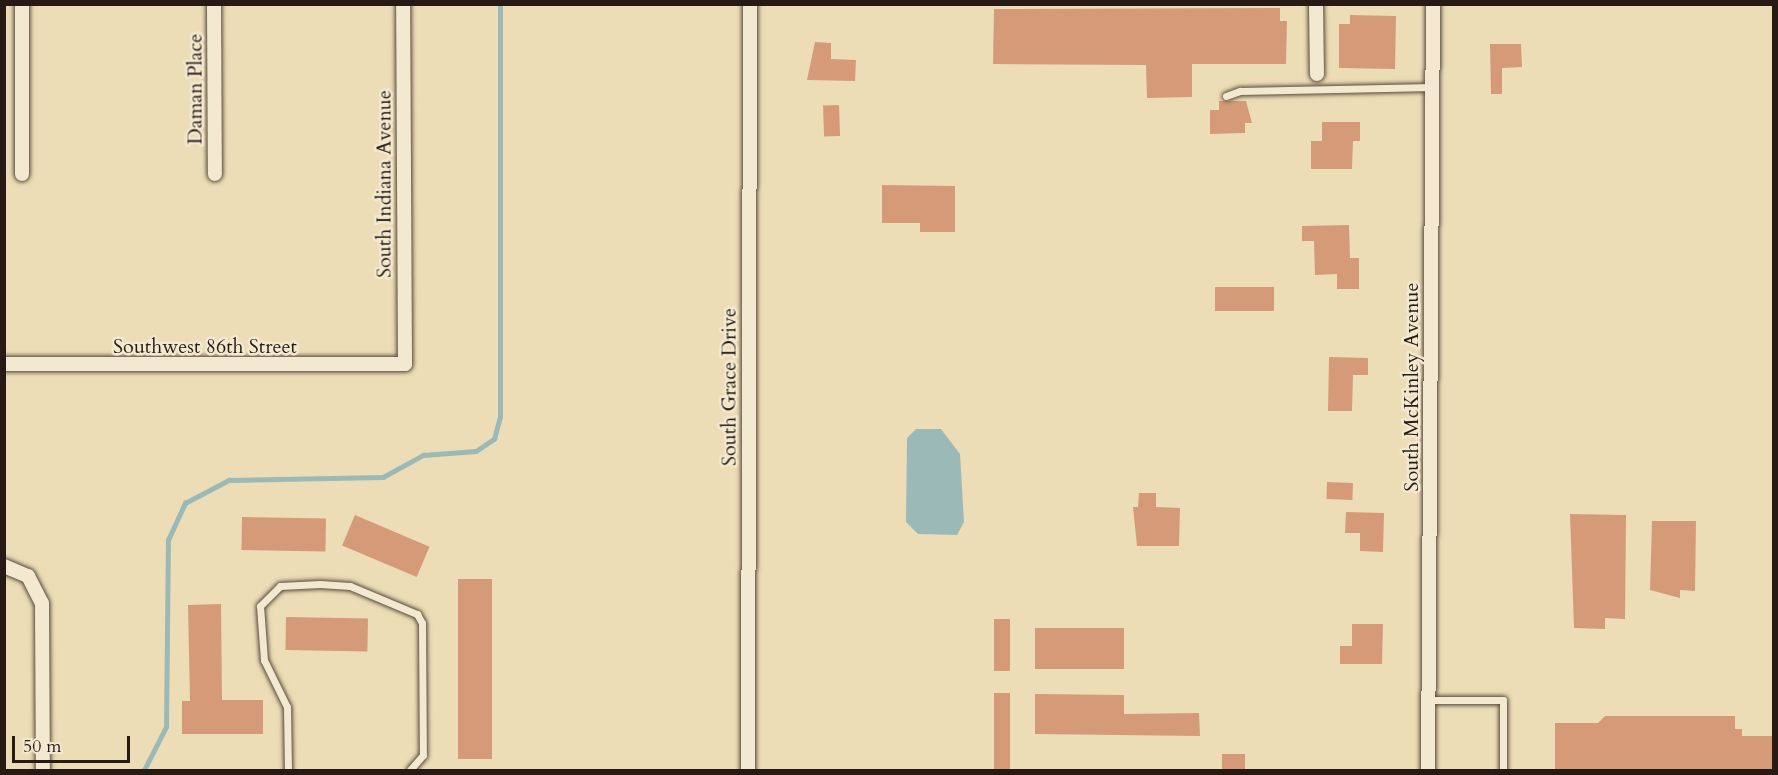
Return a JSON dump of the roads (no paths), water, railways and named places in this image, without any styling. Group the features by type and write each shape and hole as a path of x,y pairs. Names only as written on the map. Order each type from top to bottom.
{"street":[{"path":"22,4 22,174"},
{"name":"Daman Place","path":"214,4 215,174"},
{"name":"South Indiana Avenue","path":"403,4 405,364"},
{"name":"South Grace Drive","path":"748,771 750,4"},
{"path":"1316,4 1317,74"},
{"name":"South McKinley Avenue","path":"1428,771 1433,4"},
{"name":"Southwest 86th Street","path":"4,364 405,364"},
{"path":"4,566 28,576 42,603 43,771"}],"lane":[{"path":"1226,96 1240,91 1433,87"},
{"path":"288,771 287,707 264,660 260,606 280,586 320,584 350,586 417,614 422,623 423,755 410,771"},
{"path":"1429,700 1503,700 1503,771"}],"water":[{"path":"916,429 941,429 960,454 964,522 957,535 918,534 906,522 907,438"}],"waterway":[{"path":"144,770 166,727 168,540 185,503 229,480 383,477 423,455 476,451 494,439 500,417 500,4"}]}
